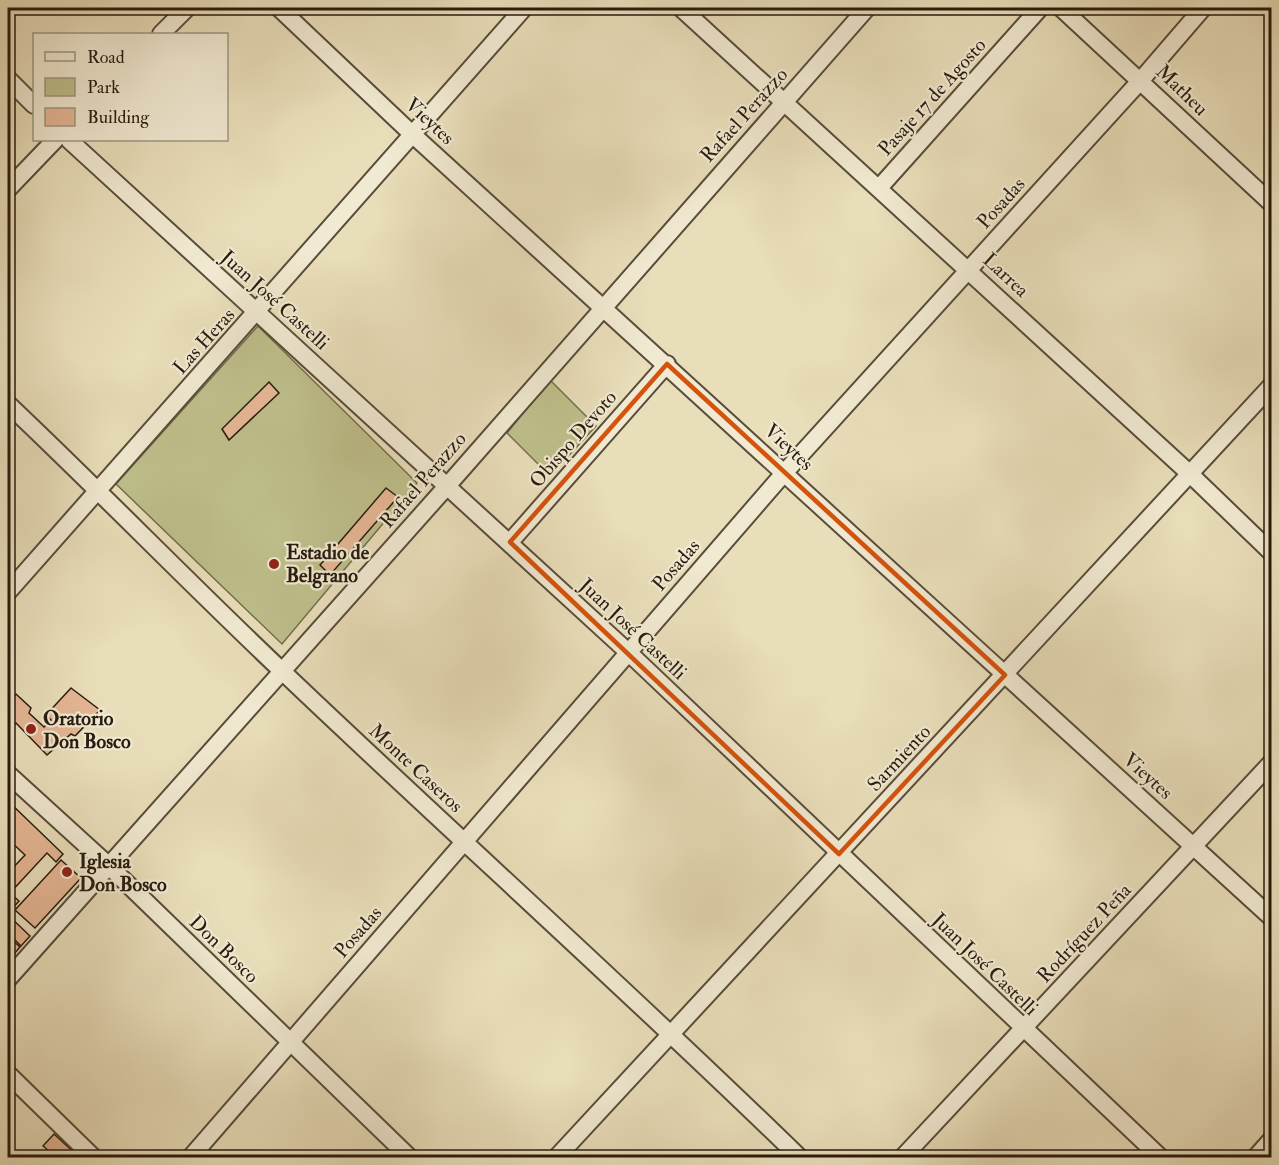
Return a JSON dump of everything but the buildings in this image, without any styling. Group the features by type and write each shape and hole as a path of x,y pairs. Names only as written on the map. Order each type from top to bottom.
{"street":[{"path":"162,33 187,8"},
{"name":"Vieytes","path":"279,8 412,134 603,305 1272,918"},
{"name":"Las Heras","path":"8,592 257,313 524,8"},
{"name":"Larrea","path":"681,8 968,269 1272,553"},
{"name":"Rafael Perazzo","path":"8,979 448,485 603,305 867,8"},
{"name":"Pasaje 17 de Agosto","path":"879,188 1040,8"},
{"name":"Matheu","path":"1061,8 1272,204"},
{"name":"Posadas","path":"190,1158 785,472 1141,80 1203,8"},
{"path":"8,79 33,104"},
{"path":"8,189 53,141"},
{"name":"Juan José Castelli","path":"70,141 628,652 1161,1158"},
{"name":"Obispo Devoto","path":"510,542 667,364"},
{"name":"Sarmiento","path":"556,1158 1272,385"},
{"name":"Monte Caseros","path":"8,404 99,490 281,670 671,1032 800,1158"},
{"name":"Rodríguez Peña","path":"902,1158 1272,762"},
{"name":"Don Bosco","path":"8,774 109,866 410,1158"},
{"path":"8,1074 94,1158"},
{"path":"1255,1158 1272,1139"}],"highlighted area":[{"path":"667,364 1005,675 839,854 510,542"}],"green space":[{"name":"Estadio de Belgrano","path":"258,326 417,483 282,644 116,484"},
{"path":"550,380 596,426 550,476 507,433"}],"place":[{"name":"Estadio de Belgrano","path":"274,564"},
{"name":"Oratorio Don Bosco","path":"31,729"},
{"name":"Iglesia Don Bosco","path":"67,872"}]}
